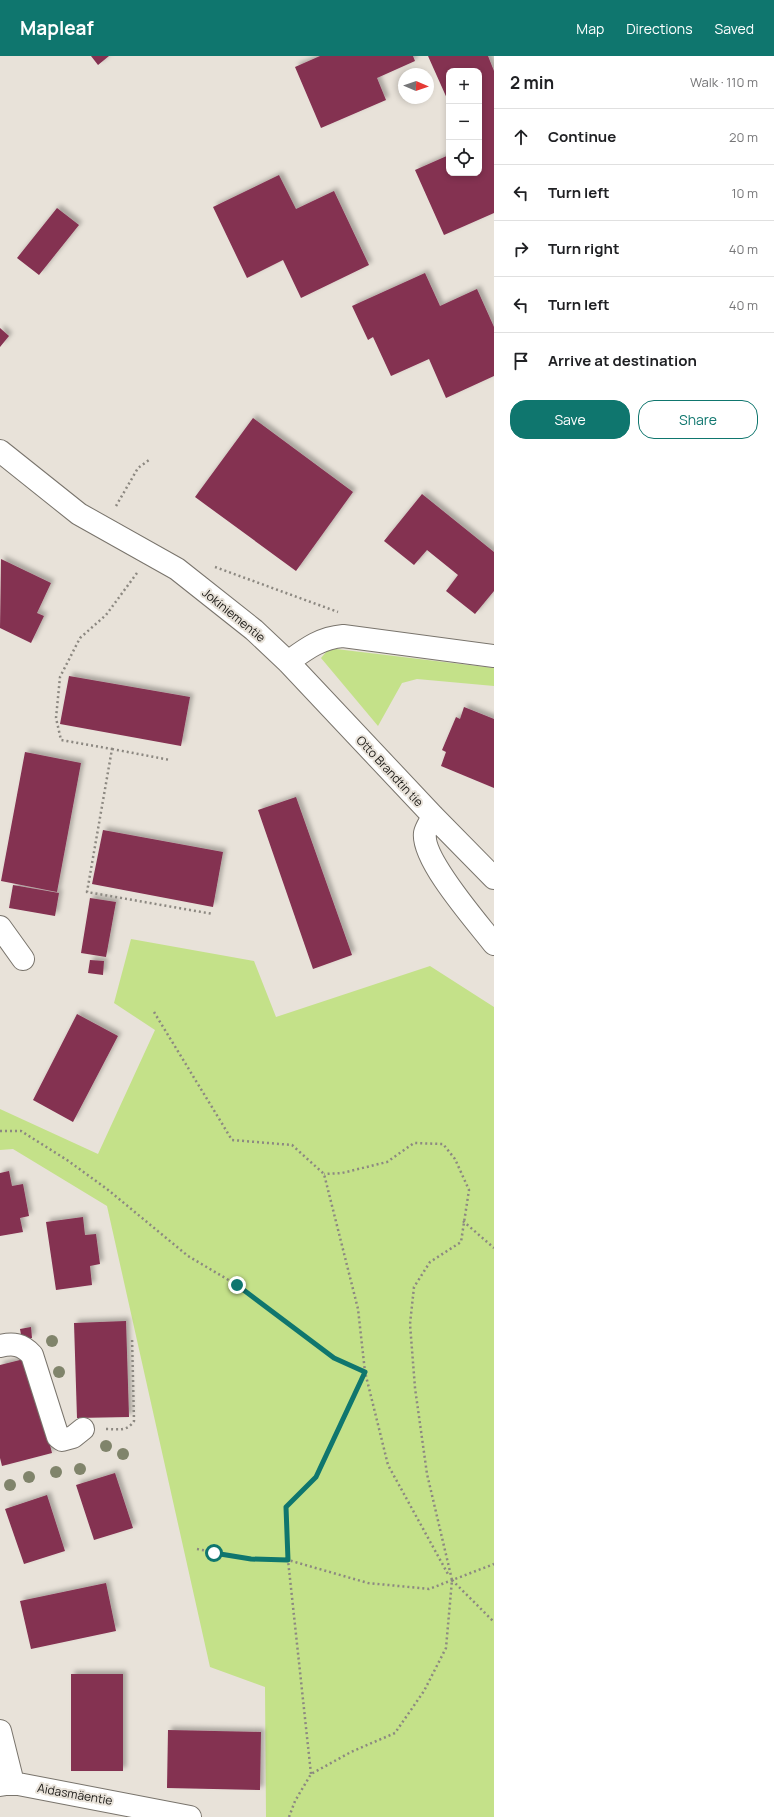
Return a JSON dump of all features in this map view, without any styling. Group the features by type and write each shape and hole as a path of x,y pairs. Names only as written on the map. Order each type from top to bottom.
{"street":[{"name":"Jokiniementie","path":"0,451 79,514 176,569 254,630 288,662"},
{"path":"288,662 318,641 329,637 343,636 494,656"},
{"name":"Otto Brandtin tie","path":"288,662 433,816 494,878"},
{"path":"433,816 425,833 429,852 442,877 494,944"},
{"path":"0,927 23,959"},
{"path":"0,1346 16,1344 26,1348 32,1354 58,1437 62,1440 73,1437 83,1429"},
{"name":"Aidasmäentie","path":"0,1731 7,1784 120,1810 190,1817"}],"path":[{"path":"114,509 138,468 149,460"},
{"path":"210,565 345,614"},
{"path":"139,569 106,614 80,638 60,677 56,718 61,740 170,760"},
{"path":"112,749 87,892 213,914"},
{"path":"154,1012 232,1140 292,1145 324,1174 358,1309 365,1372 388,1465 452,1580 494,1622"},
{"path":"0,1131 21,1131 67,1160 107,1189 188,1256 237,1285 334,1358 365,1372"},
{"path":"289,1817 295,1801 311,1774 351,1752 395,1733 424,1691 446,1648 452,1580 427,1474 415,1388 410,1324 414,1287 430,1262 461,1242 463,1221 469,1190 455,1159 443,1144 414,1143 387,1162 342,1173 324,1174"},
{"path":"463,1221 494,1248"},
{"path":"111,1429 123,1429 130,1426 134,1421 132,1337"},
{"path":"311,1774 288,1560 286,1507 316,1477 365,1372"},
{"path":"197,1549 251,1559 288,1560 368,1583 429,1589 494,1564"}],"green space":[{"path":"336,649 494,668 494,686 417,679 402,683 378,726 321,658 327,651"},
{"path":"131,939 254,961 276,1017 430,966 494,1007 494,1817 266,1817 265,1687 210,1667 107,1206 13,1149 0,1150 0,1109 98,1154 155,1030 114,1003"}],"building":[{"path":"91,56 109,56 98,65"},
{"path":"320,56 413,56 415,61 377,78 386,100 321,128 295,67"},
{"path":"428,56 488,56 494,71 494,213 444,235 415,170 446,156 446,176 482,176 482,68 446,68 446,96"},
{"path":"279,175 296,209 334,191 369,265 301,298 283,260 247,278 213,207"},
{"path":"57,208 79,225 39,275 17,258"},
{"path":"425,273 440,306 477,289 494,327 494,376 446,398 429,359 391,376 373,337 368,340 352,306"},
{"path":"0,328 9,336 0,347"},
{"path":"253,418 353,492 296,571 195,497"},
{"path":"422,494 494,552 494,591 475,614 446,591 458,575 427,550 414,565 384,541"},
{"path":"1,559 51,583 37,613 44,616 31,643 0,628"},
{"path":"69,676 190,697 181,746 60,724"},
{"path":"464,707 494,719 494,788 441,766 446,752 442,750 456,717 460,719"},
{"path":"25,752 81,763 57,892 1,881"},
{"path":"296,797 352,955 313,969 258,810"},
{"path":"103,830 223,852 213,907 92,884"},
{"path":"13,885 59,893 55,916 9,908"},
{"path":"90,898 116,902 106,957 81,953"},
{"path":"90,960 104,961 103,975 88,973"},
{"path":"77,1014 118,1036 73,1122 33,1100"},
{"path":"9,1171 12,1186 23,1184 29,1216 20,1218 23,1232 0,1236 0,1173"},
{"path":"83,1217 85,1235 96,1234 100,1264 90,1266 92,1285 56,1290 46,1222"},
{"path":"126,1321 129,1417 77,1418 74,1323"},
{"path":"31,1327 32,1338 22,1340 20,1329"},
{"path":"28,1358 52,1453 2,1466 0,1458 0,1365"},
{"path":"115,1473 133,1528 94,1540 76,1485"},
{"path":"47,1495 65,1551 24,1564 5,1509"},
{"path":"106,1583 116,1631 31,1649 20,1601"},
{"path":"71,1674 123,1674 123,1771 71,1771"},
{"path":"168,1730 261,1732 260,1790 167,1788"}],"route":[{"path":"214,1553 251,1559 288,1560 286,1507 316,1477 365,1372 334,1358 237,1285"}]}
